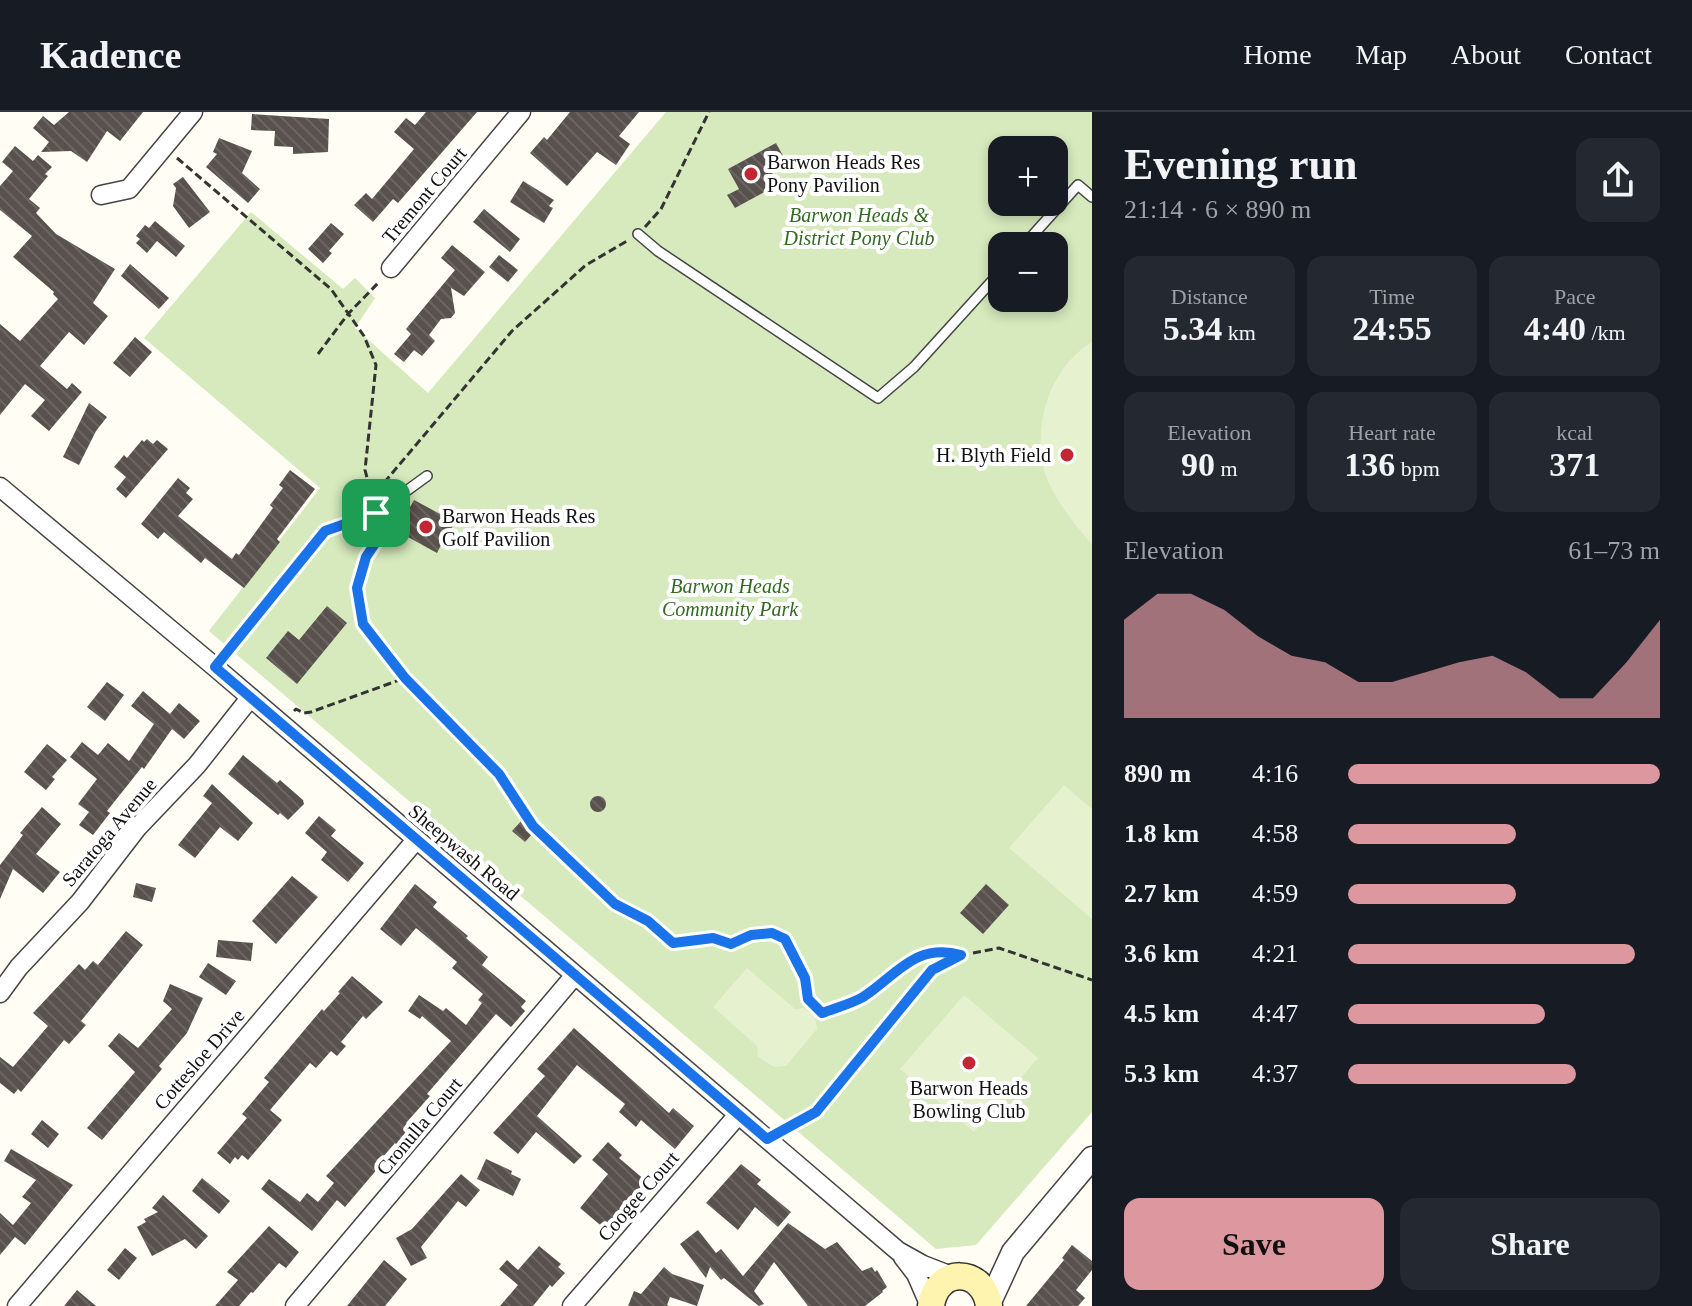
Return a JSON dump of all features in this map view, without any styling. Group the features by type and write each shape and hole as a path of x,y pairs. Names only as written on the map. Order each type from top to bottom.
{"main road":[{"path":"930,1306 937,1287 958,1276 981,1285 989,1305"}],"street":[{"path":"101,195 129,189 193,112"},
{"name":"Tremont Court","path":"391,268 521,112"},
{"name":"Sheepwash Road","path":"0,487 898,1251 923,1265 958,1276"},
{"name":"Saratoga Avenue","path":"0,993 19,967 80,902 137,828 197,765 250,698"},
{"name":"Cottesloe Drive","path":"17,1306 416,840"},
{"name":"Cronulla Court","path":"295,1306 575,975"},
{"name":"Coogee Court","path":"572,1306 738,1115"},
{"path":"989,1305 1013,1252 1092,1158"},
{"name":"Sheepwash Road","path":"898,1251 916,1274 930,1306"},
{"path":"958,1276 991,1265 1013,1252"}],"lane":[{"path":"1036,232 1078,185 1092,197"},
{"path":"638,234 658,251 878,398 914,367 988,285"},
{"path":"215,667 325,531 376,513 427,476"},
{"path":"767,1139 816,1112 932,970 961,955"}],"path":[{"path":"376,513 383,484 512,331 586,265 638,234 661,209 709,112"},
{"path":"165,148 331,289 364,336 376,365 365,470 376,513 384,530 366,557 357,588 363,624 405,678 499,774 533,826 615,904 648,921 673,943 713,938 731,944 751,935 772,933 785,939 805,978 808,999 822,1013 862,998 907,962 944,950 961,955 999,948 1092,980"},
{"path":"318,354 348,314 391,268"},
{"path":"282,725 296,709 311,712 405,678"}],"green space":[{"name":"Barwon Heads Community Park","path":"666,112 1092,112 1092,1112 976,1245 936,1249 209,631 320,488 144,338 251,212 343,289 355,278 375,298 355,328 428,393"},
{"name":"H. Blyth Field","path":"1092,342 1092,544 1070,518 1046,476 1041,431 1056,380 1066,365"},
{"path":"1064,785 1092,809 1092,919 1009,848"},
{"path":"747,968 795,1009 804,1008 815,1017 817,1029 786,1066 774,1067 758,1057 757,1046 713,1007"},
{"name":"Barwon Heads Bowling Club","path":"964,995 1038,1058 974,1132 900,1069"}],"building":[{"path":"69,112 143,112 120,141 107,131 87,162 71,151 41,152 49,142 33,128 43,116 54,125"},
{"path":"426,112 477,112 398,203 393,199 373,222 354,205 366,193 372,199 414,149 394,132 406,118 415,125"},
{"path":"570,112 639,112 619,136 630,144 616,165 597,152 567,186 530,153 544,137 547,140"},
{"path":"252,114 329,119 328,152 293,154 293,147 274,146 275,131 251,130"},
{"path":"219,138 252,151 242,173 260,189 248,203 206,167 217,154 213,152"},
{"name":"Barwon Heads Res Pony Pavilion","path":"776,143 788,165 764,178 770,189 735,208 727,195 739,189 728,169"},
{"path":"15,146 33,161 38,155 52,167 29,199 40,208 36,213 56,234 115,269 93,303 108,316 84,345 69,332 40,366 67,389 72,383 82,392 49,431 31,416 45,400 25,384 0,415 0,324 20,341 58,299 13,257 32,236 0,210 0,186 13,171 2,162"},
{"path":"183,177 210,212 189,228 173,206 176,188 173,184"},
{"path":"523,181 554,200 544,223 510,202"},
{"path":"484,209 520,239 510,252 473,222"},
{"path":"155,221 185,246 176,257 157,241 147,253 136,243 140,239 136,236 145,225 149,228"},
{"path":"331,223 344,234 323,263 308,249"},
{"path":"452,245 485,272 464,296 451,288 455,313 451,318 441,319 429,335 435,341 422,356 414,350 404,362 394,354 411,334 406,329 455,270 441,258"},
{"path":"499,255 518,270 508,282 489,267"},
{"path":"130,264 169,298 159,309 121,276"},
{"path":"135,337 152,352 130,377 113,363"},
{"path":"89,403 107,417 96,431 79,465 63,457"},
{"path":"147,439 153,444 157,440 168,449 126,498 116,489 126,477 114,467 124,455 127,458 142,440"},
{"path":"290,470 315,489 277,539 280,542 244,588 205,558 201,563 164,532 158,539 141,524 178,478 190,488 186,493 193,499 178,516 232,559 236,553 239,555 273,508 270,505 283,488 279,485"},
{"name":"Barwon Heads Res Golf Pavilion","path":"414,500 455,522 449,533 458,538 451,550 441,545 437,553 397,531"},
{"path":"327,606 347,623 297,684 266,658 288,631 299,640"},
{"path":"107,682 124,695 105,721 87,707"},
{"path":"143,691 170,714 179,703 200,721 184,739 172,729 144,769 142,767 107,811 110,813 93,835 79,825 89,812 78,804 97,779 70,757 82,742 98,755 108,743 129,761 154,724 131,706"},
{"path":"47,744 67,760 52,777 55,779 46,790 24,772"},
{"path":"243,755 303,800 304,804 288,820 228,774"},
{"path":"212,784 253,823 238,841 220,827 195,858 178,845 212,803 203,796"},
{"path":"595,796 601,796 606,804 604,810 595,812 590,807 590,801"},
{"path":"42,807 61,824 36,854 60,872 43,893 13,869 0,899 0,865 23,835 20,833"},
{"path":"319,816 336,830 331,836 364,863 348,882 321,860 327,852 305,833"},
{"path":"523,819 533,828 530,830 533,833 525,842 512,831"},
{"path":"292,876 318,897 276,944 252,921"},
{"path":"136,883 156,888 152,902 133,897"},
{"path":"415,884 437,902 433,907 488,957 482,965 526,1001 521,1007 525,1011 511,1027 496,1014 427,1094 430,1096 406,1123 412,1129 376,1165 379,1167 345,1207 337,1200 312,1231 261,1189 269,1179 300,1202 307,1193 318,1202 334,1183 326,1176 451,1041 422,1016 420,1019 408,1011 419,995 443,1011 446,1008 466,1025 482,1003 478,1000 483,994 452,968 457,962 416,928 401,946 380,929"},
{"path":"986,884 1009,905 983,934 960,913"},
{"path":"126,931 143,945 81,1021 86,1025 69,1044 64,1040 21,1092 18,1089 14,1094 0,1083 0,1057 13,1067 48,1026 33,1013 79,964 85,970 93,961 98,965"},
{"path":"218,940 253,943 251,961 216,957"},
{"path":"208,963 236,981 226,995 199,977"},
{"path":"352,976 383,1002 366,1019 363,1016 341,1042 346,1046 337,1056 331,1051 316,1068 310,1063 270,1110 282,1120 248,1160 242,1155 238,1160 235,1157 230,1164 217,1153 247,1118 242,1114 269,1082 264,1078"},
{"path":"170,984 203,998 187,1033 159,1066 162,1069 102,1140 87,1128 135,1072 108,1046 119,1033 138,1048 172,1009 163,1001"},
{"path":"574,1028 669,1113 673,1108 694,1126 675,1149 641,1120 636,1127 619,1112 625,1104 577,1065 537,1116 582,1156 574,1164 536,1132 518,1154 493,1133 545,1076 537,1069"},
{"path":"42,1120 59,1134 48,1148 31,1134"},
{"path":"608,1142 622,1155 619,1158 646,1181 605,1229 580,1208 608,1174 592,1160"},
{"path":"11,1149 73,1185 25,1245 15,1237 0,1255 0,1213 13,1225 31,1203 22,1197 36,1180 4,1161"},
{"path":"486,1159 512,1171 511,1174 521,1179 513,1196 477,1179"},
{"path":"741,1164 761,1180 757,1184 791,1212 778,1227 755,1207 738,1230 706,1203"},
{"path":"461,1174 480,1190 466,1207 458,1201 421,1247 427,1258 411,1266 396,1238 412,1229"},
{"path":"202,1178 230,1201 219,1214 192,1191"},
{"path":"163,1195 208,1236 196,1249 185,1239 152,1256 137,1227 146,1222 144,1219 158,1212 152,1208"},
{"path":"788,1223 825,1249 837,1242 862,1271 872,1267 875,1272 877,1270 887,1287 865,1306 808,1306 774,1262 754,1291 764,1304 759,1306 724,1278 721,1280 710,1267 706,1278 680,1244 698,1230 716,1253 721,1249 743,1276"},
{"path":"269,1226 299,1252 286,1268 279,1263 239,1306 215,1306 238,1280 227,1272"},
{"path":"1072,1245 1092,1261 1092,1270 1076,1290 1085,1298 1078,1306 1026,1306 1064,1260 1062,1258"},
{"path":"539,1246 561,1264 558,1267 565,1273 552,1287 550,1285 533,1306 500,1306 518,1285 499,1269 507,1260 518,1270"},
{"path":"125,1248 137,1258 119,1280 107,1270"},
{"path":"384,1260 407,1279 385,1306 347,1306"},
{"path":"664,1267 672,1274 704,1285 697,1306 670,1297 669,1306 628,1306 634,1291 641,1294"},
{"path":"77,1290 96,1306 64,1306"}],"place":[{"name":"Barwon Heads Res Pony Pavilion","path":"751,174"},
{"name":"H. Blyth Field","path":"1067,455"},
{"name":"Barwon Heads Res Golf Pavilion","path":"426,527"},
{"name":"Barwon Heads Bowling Club","path":"969,1063"}],"route":[{"path":"376,513 384,530 366,557 357,588 363,624 405,678 499,774 533,826 615,904 648,921 673,943 713,938 731,944 751,935 772,933 785,939 805,978 808,999 822,1013 862,998 907,962 944,950 961,955 932,970 816,1112 767,1139 215,667 325,531 376,513"}],"park label":[{"name":"Barwon Heads & District Pony Club","path":"859,226"}]}
